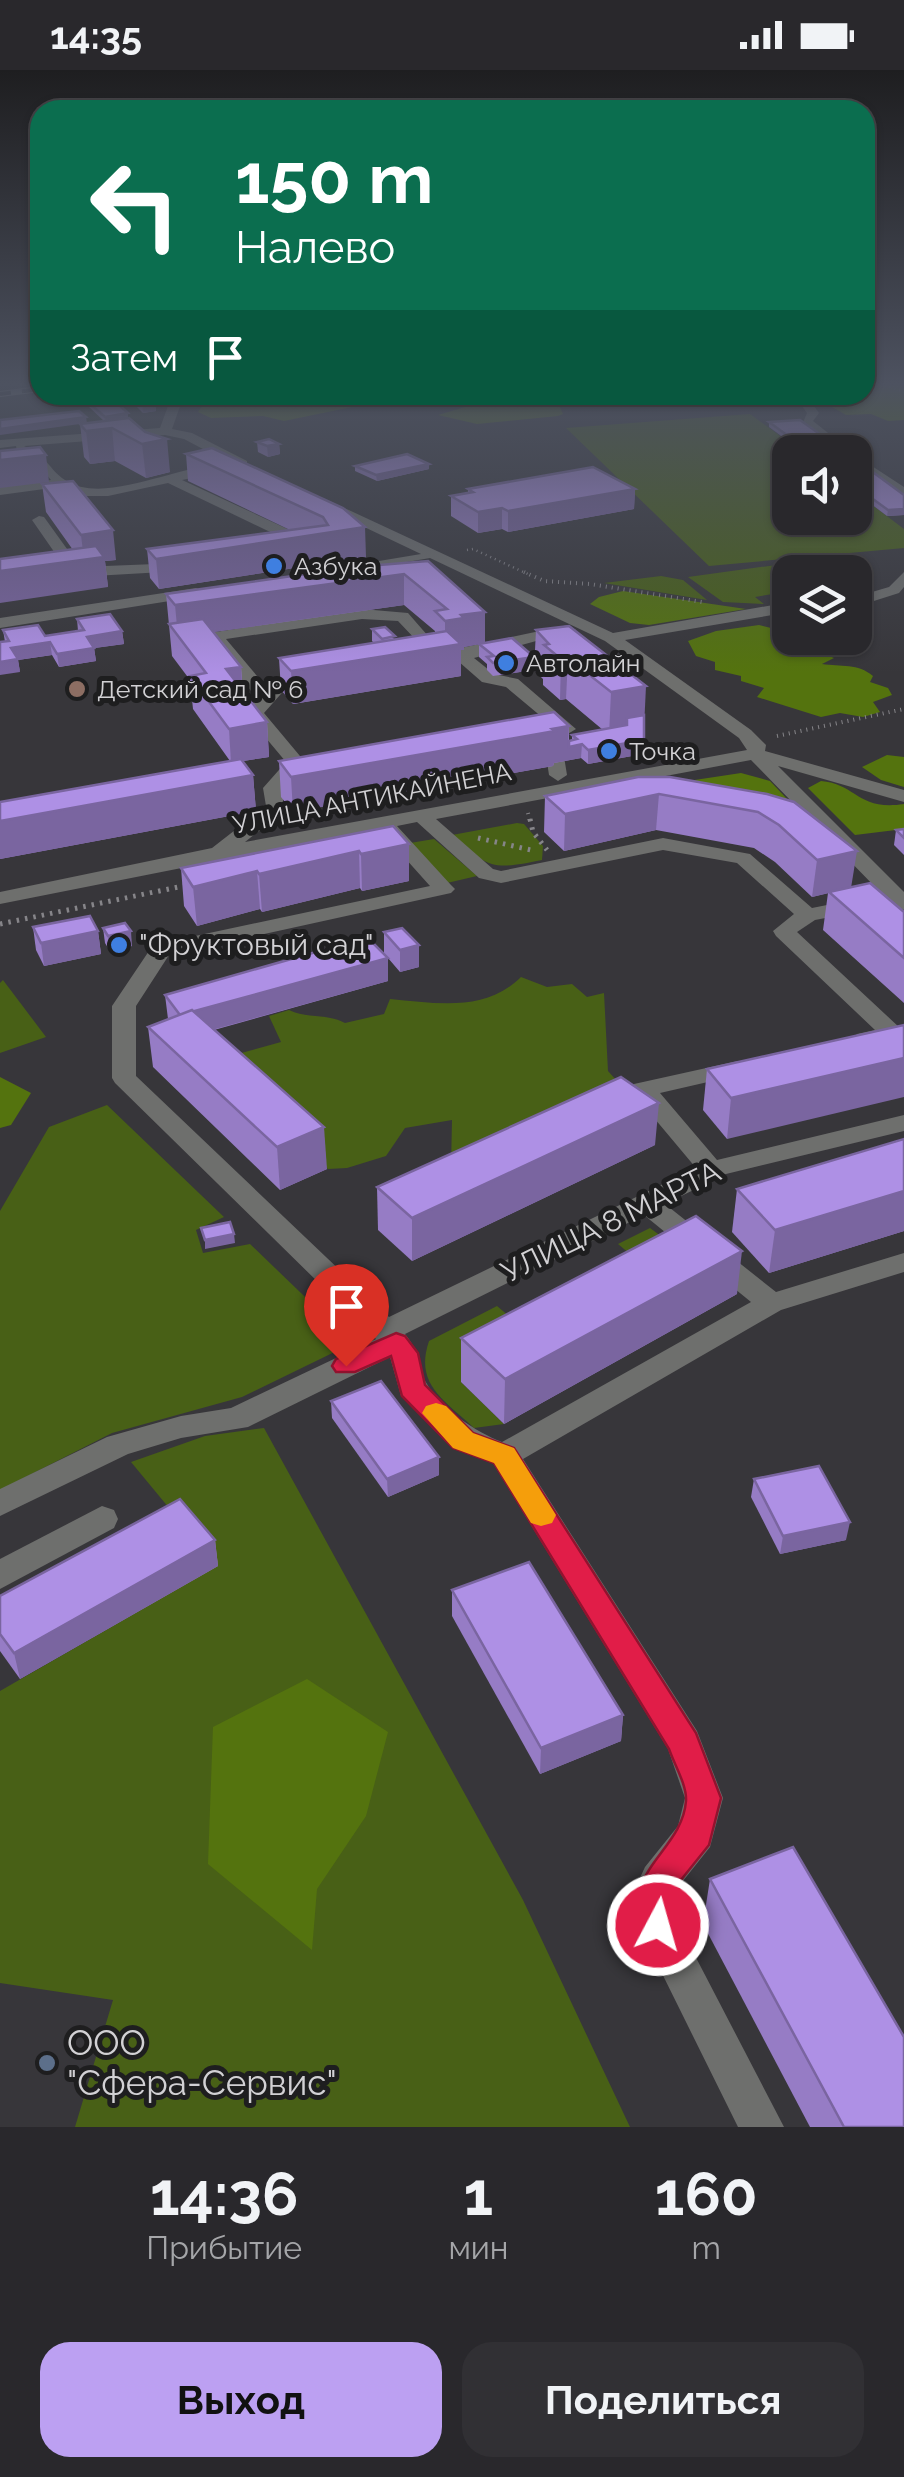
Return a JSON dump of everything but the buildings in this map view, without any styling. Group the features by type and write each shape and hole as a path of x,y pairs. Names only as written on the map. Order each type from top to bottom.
{"street":[{"path":"0,491 60,483 76,491 97,492 158,481"},
{"path":"173,481 292,537 300,546 295,551 276,554"},
{"path":"312,497 610,638 745,734 757,745 755,754"},
{"path":"39,520 76,572"},
{"path":"292,537 364,522"},
{"path":"342,571 423,558"},
{"path":"0,583 76,572 201,564"},
{"path":"872,597 894,590 904,577"},
{"path":"0,623 205,592"},
{"path":"610,638 772,610"},
{"path":"306,680 257,687 215,636 362,614 402,616 437,657"},
{"path":"418,661 541,643 586,626"},
{"path":"462,656 488,678 512,683 567,729 542,738 558,776"},
{"path":"273,788 296,762 254,713 278,686"},
{"path":"755,754 904,796"},
{"path":"755,754 900,901"},
{"name":"УЛИЦА АНТИКАЙНЕНА","path":"0,898 266,844 755,754"},
{"path":"248,782 273,788 310,781"},
{"path":"219,853 252,823 276,808 273,788"},
{"path":"420,815 486,874 516,875 663,844 742,858 808,915"},
{"path":"383,822 444,889 161,950 124,1006 124,1078 391,1337 404,1353 412,1388 463,1440 504,1455 684,1743 704,1798 696,1834 660,1880 658,1925 762,2127"},
{"path":"252,823 266,844"},
{"path":"834,1046 892,1033 784,931 808,915 900,901"},
{"path":"712,1170 643,1089 758,1063"},
{"name":"УЛИЦА 8 МАРТА","path":"0,1502 118,1445 181,1427 237,1419 712,1170 904,1123"},
{"path":"646,1204 771,1303"},
{"path":"504,1455 771,1303 904,1262"},
{"path":"0,1575 102,1519"}],"path":[{"path":"454,553 473,549 544,581 622,588 709,604"},
{"path":"776,736 904,708"},
{"path":"470,836 546,853 548,846 527,818"}],"green space":[{"path":"621,481 772,481 772,535 872,535 872,505 904,529 904,548 772,555 772,560 709,566"},
{"path":"772,566 772,594 755,597 764,604 723,602 688,577"},
{"path":"661,576 683,580 707,600 604,583"},
{"path":"623,591 746,609 649,625 630,623 590,604 599,597"},
{"path":"759,625 772,628 772,655 827,655 834,658 822,664 867,672 873,676 870,682 888,688 892,695 873,702 880,712 863,717 840,713 821,717 757,697 764,688 741,681 741,676 715,670 715,662 696,656 688,641 716,631"},
{"path":"887,755 904,757 904,787 881,780 862,767"},
{"path":"741,773 770,781 809,822 635,789"},
{"path":"821,781 876,804 904,804 904,829 855,835 808,788"},
{"path":"524,824 543,846 542,860 492,864 474,855 452,835"},
{"path":"434,839 477,876 447,883 410,843"},
{"path":"521,977 547,987 572,984 587,997 604,993 608,1071 634,1100 451,1166 452,1120 405,1128 386,1156 347,1168 328,1169 198,1050 234,1055 281,1042 269,1016 289,1010 345,1023 384,1014 390,999 476,1001 507,988"},
{"path":"3,980 46,1037 0,1053 0,983"},
{"path":"0,1077 31,1093 11,1125 0,1128"},
{"path":"107,1105 224,1217 196,1230 203,1253 250,1244 353,1343 242,1397 112,1433 0,1490 0,1211 49,1127"},
{"path":"650,1228 692,1259 461,1382 504,1424 474,1428 435,1390 426,1369 429,1341 497,1306 510,1317 630,1254 618,1244"},
{"path":"264,1428 523,1900 630,2127 75,2127 113,2000 0,1983 0,1691 217,1566 131,1462 205,1436"},
{"path":"307,1679 388,1732 366,1816 317,1889 312,1950 208,1864 213,1727"}],"slow traffic":[{"path":"436,1413 463,1440 504,1455 541,1515"}],"place":[{"name":"Азбука","path":"274,566"},
{"name":"Автолайн","path":"506,663"},
{"name":"Детский сад № 6","path":"77,689"},
{"name":"Точка","path":"609,751"},
{"name":"\"Фруктовый сад\"","path":"119,945"},
{"name":"ООО \"Сфера-Сервис\"","path":"47,2063"}],"route":[{"path":"346,1366 396,1342 404,1353 412,1388 463,1440 504,1455 684,1743 704,1798 696,1834 660,1880 658,1925"}]}
